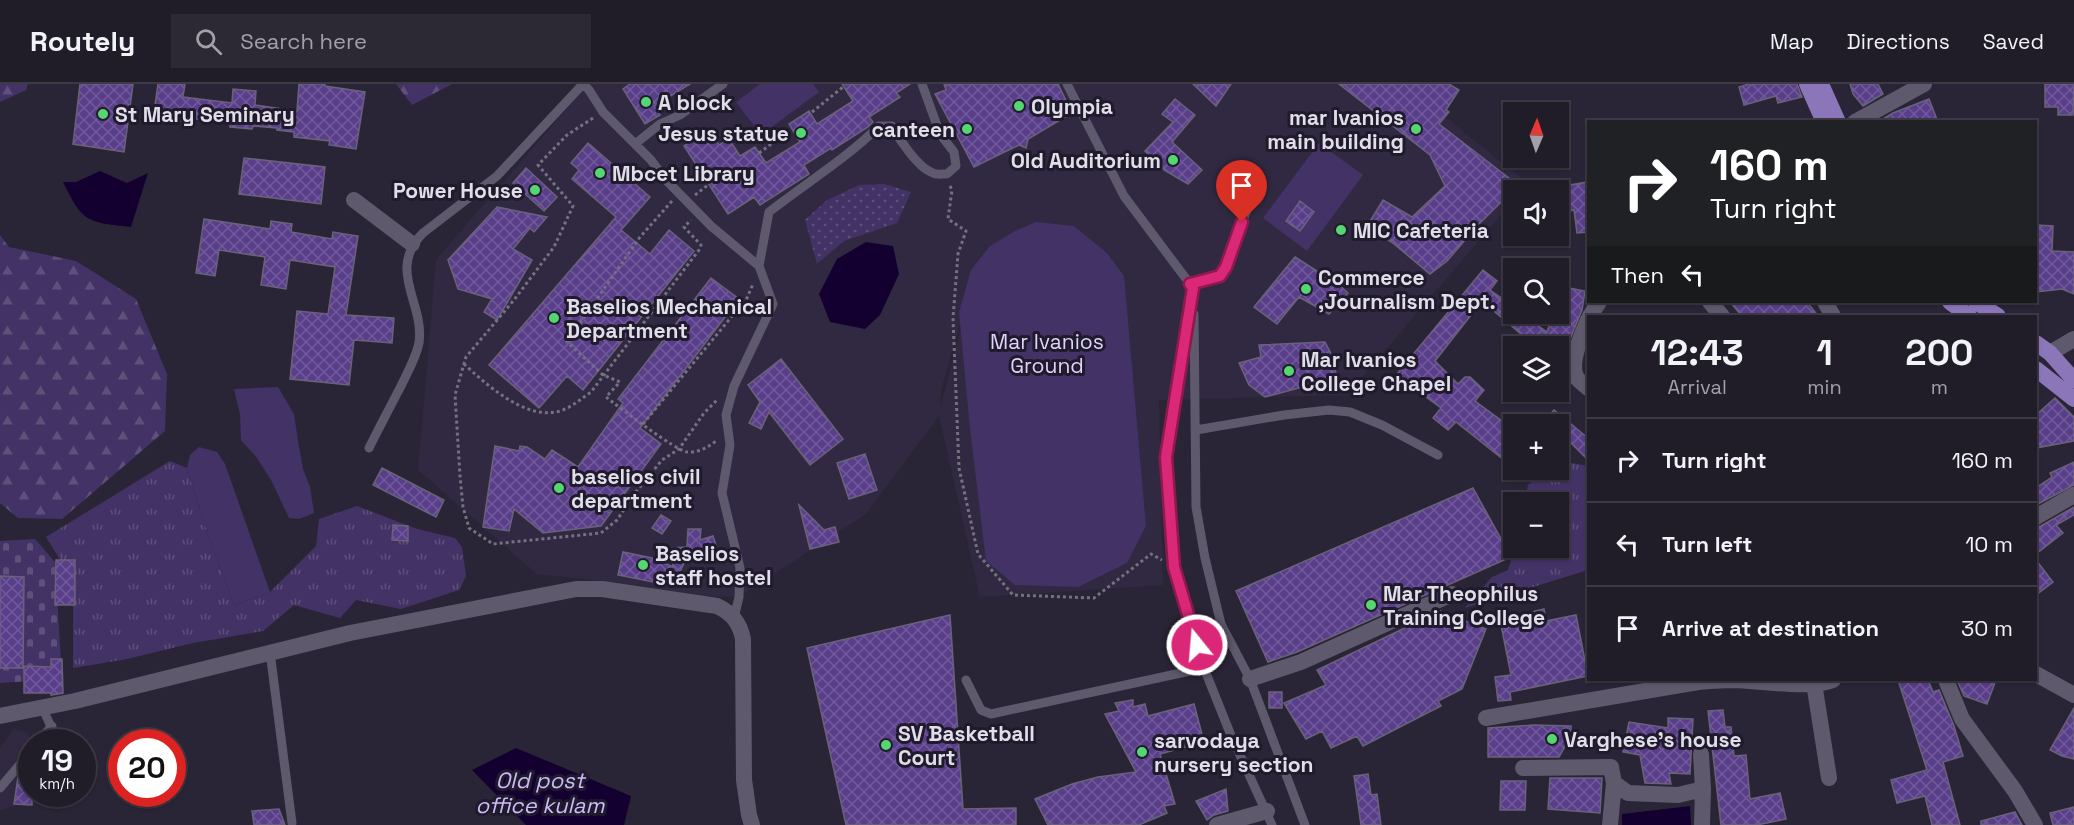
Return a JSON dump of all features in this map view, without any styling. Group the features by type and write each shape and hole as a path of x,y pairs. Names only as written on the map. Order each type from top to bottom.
{"main road":[{"path":"1807,84 1823,120"},
{"path":"1821,84 1837,120"},
{"path":"1951,303 1968,315"},
{"path":"1978,303 1996,315"},
{"path":"2037,344 2050,353 2074,380"},
{"path":"2037,370 2074,399"}],"street":[{"path":"1859,120 1924,84"},
{"path":"354,201 412,244"},
{"path":"1711,303 1721,315"},
{"path":"1587,323 1580,339 1574,371 1587,387"},
{"path":"2050,353 2074,339"},
{"path":"2037,516 2074,495"},
{"path":"0,716 75,701 350,633 576,589 602,590 717,606 734,618 741,628 743,639 744,780 752,825"},
{"path":"1250,679 1301,662 1452,594"},
{"path":"2037,675 2074,695"},
{"path":"1486,718 1698,682 1716,681"},
{"path":"1761,681 1814,683 1830,681"},
{"path":"1946,681 1962,718 2015,791 2035,825"},
{"path":"1814,683 1829,778"},
{"path":"1701,754 1702,825"},
{"path":"1523,768 1611,767 1614,783 1610,825"},
{"path":"1614,783 1628,793 1678,795 1703,789"},
{"path":"1217,825 1270,818"}],"lane":[{"path":"369,448 412,363 419,343 417,317 408,285 407,264 412,244 497,176 583,84 603,112 699,214 760,267"},
{"path":"635,144 660,124 680,115 723,84"},
{"path":"734,618 739,597 740,568 722,493 730,446 726,415 734,386 773,304 760,267 770,212 861,144 879,126 892,126 900,142 915,159 933,173 947,174 956,166 954,152 940,134 922,84"},
{"path":"1067,84 1124,196 1192,286 1197,507 1205,558 1221,624 1250,679 1305,825"},
{"path":"1192,286 1215,278 1223,272 1250,202"},
{"path":"1192,286 1166,457 1174,567 1204,668 1230,733 1270,818"},
{"path":"1196,429 1295,413 1329,410 1350,412 1383,425 1438,455"},
{"path":"270,652 292,824"},
{"path":"966,680 981,710 991,714 1204,668"},
{"path":"42,707 52,729"},
{"path":"0,788 18,767"}],"path":[{"path":"812,112 843,87"},
{"path":"603,112 567,135 538,165 573,206 554,247 514,300 466,357 455,395 463,507 469,528 493,544 600,533 616,520 662,460 679,449 704,413 734,386"},
{"path":"759,153 789,131"},
{"path":"947,174 952,190 948,219 966,231 958,254 953,318 955,390 959,468 978,554 1013,595 1094,598 1151,554 1174,567"},
{"path":"679,193 640,237 567,342 603,375 620,382 606,397 679,449 686,452 700,450 715,442 728,429"},
{"path":"464,364 488,387 538,413 558,411 574,404 591,392 699,250 701,245 684,227 699,214"},
{"path":"643,423 747,298 760,267"}],"shaded area":[{"path":"588,84 1405,84 1503,164 1503,168 1508,168 1523,180 1503,180 1503,213 1347,395 1159,400 1163,585 980,597 939,416 866,514 739,597 679,596 600,581 537,574 418,470 436,260","holes":["973,279 940,410 941,390"]},
{"path":"13,729 18,730 18,803 0,811 0,748"}],"green space":[{"path":"0,84 28,84 26,90 0,102"},
{"path":"396,84 452,84 412,105"},
{"path":"760,84 813,84 819,92 761,135 736,102"},
{"path":"1319,143 1363,175 1307,251 1263,218"},
{"path":"884,184 911,192 897,223 844,241 817,264 805,220 827,200 859,185"},
{"name":"Mar Ivanios Ground","path":"1036,222 1074,226 1107,253 1124,276 1146,526 1127,563 1078,587 1015,585 986,561 970,429 959,312 971,270 990,246"},
{"path":"0,235 9,247 76,261 136,299 167,374 165,431 62,519 18,518 0,503"},
{"path":"278,387 294,414 303,469 310,487 314,513 299,519 289,518 271,480 257,458 241,440 240,414 234,389"},
{"path":"199,447 217,452 225,464 270,592 234,605 209,538 187,468 190,455"},
{"path":"170,461 187,468 209,538 234,605 270,592 316,546 319,519 357,506 417,529 455,538 462,547 466,576 459,590 401,609 356,600 340,618 294,605 263,631 73,668 73,580 46,537"},
{"path":"1569,463 1587,466 1587,570 1465,608 1492,577 1508,570 1512,558 1569,558 1569,492 1527,492 1528,485 1534,480 1569,480"},
{"path":"35,539 55,562 62,679 0,683 0,541"}],"water":[{"path":"100,171 127,183 148,173 131,227 105,224 88,218 76,206 63,182 76,182"},
{"path":"866,242 893,246 899,274 880,315 865,329 830,322 819,294 837,259"},
{"name":"Old post office kulam","path":"516,748 631,796 624,825 526,825 472,770"},
{"path":"1690,806 1691,825 1622,825 1622,814"}],"building":[{"name":"St Mary Seminary","path":"80,84 133,84 124,152 73,144"},
{"path":"158,84 185,84 183,97 232,103 233,89 256,91 255,105 297,111 299,84 325,84 325,86 365,92 356,149 329,145 330,141 294,137 294,132 277,130 277,128 230,127 230,123 181,117 180,122 153,119"},
{"name":"A block","path":"630,84 690,84 654,106 660,115 645,124 623,89"},
{"path":"842,84 910,84 896,93 900,97 869,117 873,122 868,127 804,165 809,174 760,205 754,197 728,214 684,146 709,130 719,145 729,139 740,156 755,147 766,163 800,142 789,124 809,111 817,124 853,101"},
{"name":"Olympia","path":"944,84 1058,84 1072,113 1028,139 1026,148 1019,145 974,167 935,94 946,90"},
{"path":"1193,84 1231,84 1216,106"},
{"path":"1339,84 1449,84 1459,90 1446,110 1449,112 1439,124 1512,180 1503,180 1503,200 1447,261 1430,274 1394,244 1367,226 1383,200 1412,217 1445,186 1430,155"},
{"path":"1749,84 1797,84 1802,97 1778,103 1776,96 1744,105 1739,87"},
{"path":"1850,84 1878,84 1883,94 1863,106 1853,94"},
{"path":"2045,84 2074,84 2073,115 2058,115 2058,107 2045,107"},
{"name":"Old Auditorium","path":"1175,99 1195,115 1172,142 1202,170 1188,184 1164,170 1145,151 1173,122 1162,114"},
{"path":"1929,99 1937,120 1881,120"},
{"path":"588,143 650,197 621,230 650,254 669,230 694,251 583,390 567,376 539,408 489,365 616,217 572,179 579,170 571,163"},
{"path":"244,158 325,167 321,204 239,194"},
{"name":"Power House","path":"526,168 557,197 544,211 513,183"},
{"path":"1587,182 1587,232 1577,233 1574,210 1569,211 1569,185"},
{"path":"1300,201 1314,212 1300,231 1286,221"},
{"path":"497,207 547,217 534,232 530,228 513,249 532,260 497,320 484,312 492,299 458,289 448,260"},
{"path":"204,219 270,229 271,221 292,224 291,232 332,239 333,232 358,236 346,315 394,318 392,343 354,340 349,385 290,379 297,311 328,314 335,267 290,260 286,289 261,285 265,257 219,250 215,276 196,273"},
{"path":"2037,225 2053,226 2052,251 2074,252 2074,294 2062,289 2037,292"},
{"name":"Commerce ,Journalism Dept.","path":"1295,257 1348,293 1329,314 1299,297 1277,324 1254,307"},
{"path":"1483,270 1497,281 1490,290 1503,299 1503,319 1482,301 1435,361 1458,384 1465,377 1470,377 1484,390 1475,401 1503,422 1503,459 1456,422 1448,430 1433,418 1441,408 1396,375"},
{"name":"baselios civil department","path":"711,278 739,299 640,428 661,444 601,526 543,533 514,509 509,531 483,527 495,446 519,451 520,446 527,447 545,459 552,450 578,467 623,403 618,399"},
{"path":"1569,288 1585,291 1582,310 1569,341 1569,336 1523,336 1509,324 1536,324 1547,332 1550,324 1569,324"},
{"path":"1731,303 1808,303 1817,315 1741,315"},
{"name":"Mar Ivanios College Chapel","path":"1325,342 1335,361 1336,378 1265,397 1249,385 1239,363 1261,357 1259,345"},
{"path":"781,359 843,439 810,465 769,412 761,429 749,423 760,402 748,385"},
{"path":"2055,398 2074,417 2074,441 2037,448 2037,414"},
{"path":"1569,422 1587,437 1587,459 1569,441"},
{"path":"865,454 877,490 849,499 837,463"},
{"path":"2074,462 2074,485 2037,504 2037,487 2052,477 2050,473"},
{"path":"382,468 444,500 436,517 373,485"},
{"path":"1473,488 1503,542 1503,558 1509,558 1297,652 1268,662 1236,591"},
{"path":"799,505 824,530 835,527 839,542 810,549"},
{"path":"2074,507 2074,515 2056,525 2063,533 2037,553 2037,527"},
{"path":"661,515 671,521 662,534 652,528"},
{"path":"393,525 408,526 408,541 392,540"},
{"path":"688,529 701,529 700,540 713,536 718,552 704,556 688,555 673,586 618,575 623,552 652,558 673,567 672,548 687,547"},
{"path":"56,560 75,560 75,605 55,605"},
{"path":"2037,561 2053,582 2037,594"},
{"path":"0,576 24,577 23,668 0,668"},
{"path":"1544,609 1546,621 1576,615 1587,676 1510,692 1511,700 1498,701 1495,677 1511,675 1500,620"},
{"path":"1440,611 1486,629 1462,689 1438,701 1441,706 1363,746 1357,736 1331,748 1322,731 1306,739 1284,703 1326,685 1317,670"},
{"path":"950,615 963,809 1016,808 1016,825 846,825 807,648"},
{"path":"51,659 62,659 63,693 51,695 51,693 24,693 24,666 51,667"},
{"path":"1898,681 1928,681 1933,692 1939,690 1963,756 1943,762 1960,825 1932,825 1925,796 1897,803 1891,780 1927,770"},
{"path":"1957,681 1996,681 1987,704 1964,696"},
{"path":"1269,692 1282,692 1282,708 1269,708"},
{"path":"1133,700 1133,707 1145,704 1148,716 1194,704 1204,742 1160,754 1175,804 1164,806 1167,813 1139,825 1048,825 1035,799 1072,784 1098,777 1136,772 1105,714 1119,711 1115,703"},
{"path":"2074,708 2074,759 2050,750"},
{"path":"1723,710 1725,727 1731,727 1734,756 1746,755 1750,799 1780,793 1786,819 1757,825 1721,825 1708,711"},
{"path":"1668,718 1693,719 1690,774 1669,773 1671,784 1645,783 1640,755 1623,752 1629,722 1668,728"},
{"path":"1534,725 1571,726 1571,736 1559,757 1488,757 1488,728"},
{"path":"1368,774 1371,795 1377,794 1381,825 1361,825 1354,776"},
{"path":"18,777 18,804 14,804"},
{"path":"1550,778 1602,778 1600,813 1548,809"},
{"path":"1501,781 1526,781 1525,810 1500,810"},
{"path":"1226,789 1228,811 1214,815 1207,820 1196,801"},
{"path":"2074,807 2074,825 2053,825 2050,813"},
{"path":"279,809 285,825 254,825 252,811"},
{"path":"2015,812 2022,825 1981,825 1981,821"}],"place":[{"name":"A block","path":"646,102"},
{"name":"Olympia","path":"1019,106"},
{"name":"St Mary Seminary","path":"103,114"},
{"name":"canteen","path":"967,129"},
{"name":"mar Ivanios main building","path":"1416,129"},
{"name":"Jesus statue","path":"801,133"},
{"name":"Old Auditorium","path":"1173,160"},
{"name":"Mbcet Library","path":"600,173"},
{"name":"Power House","path":"535,190"},
{"name":"MIC Cafeteria","path":"1341,230"},
{"name":"Commerce ,Journalism Dept.","path":"1306,289"},
{"name":"Baselios Mechanical Department","path":"554,318"},
{"name":"Mar Ivanios College Chapel","path":"1289,371"},
{"name":"baselios civil department","path":"559,488"},
{"name":"Baselios staff hostel","path":"643,565"},
{"name":"Mar Theophilus Training College","path":"1371,605"},
{"name":"Varghese's house","path":"1552,739"},
{"name":"SV Basketball Court","path":"886,745"},
{"name":"sarvodaya nursery section","path":"1142,752"}],"route":[{"path":"1197,645 1174,567 1166,457 1193,288 1190,284 1220,276 1226,267 1242,222"}]}
